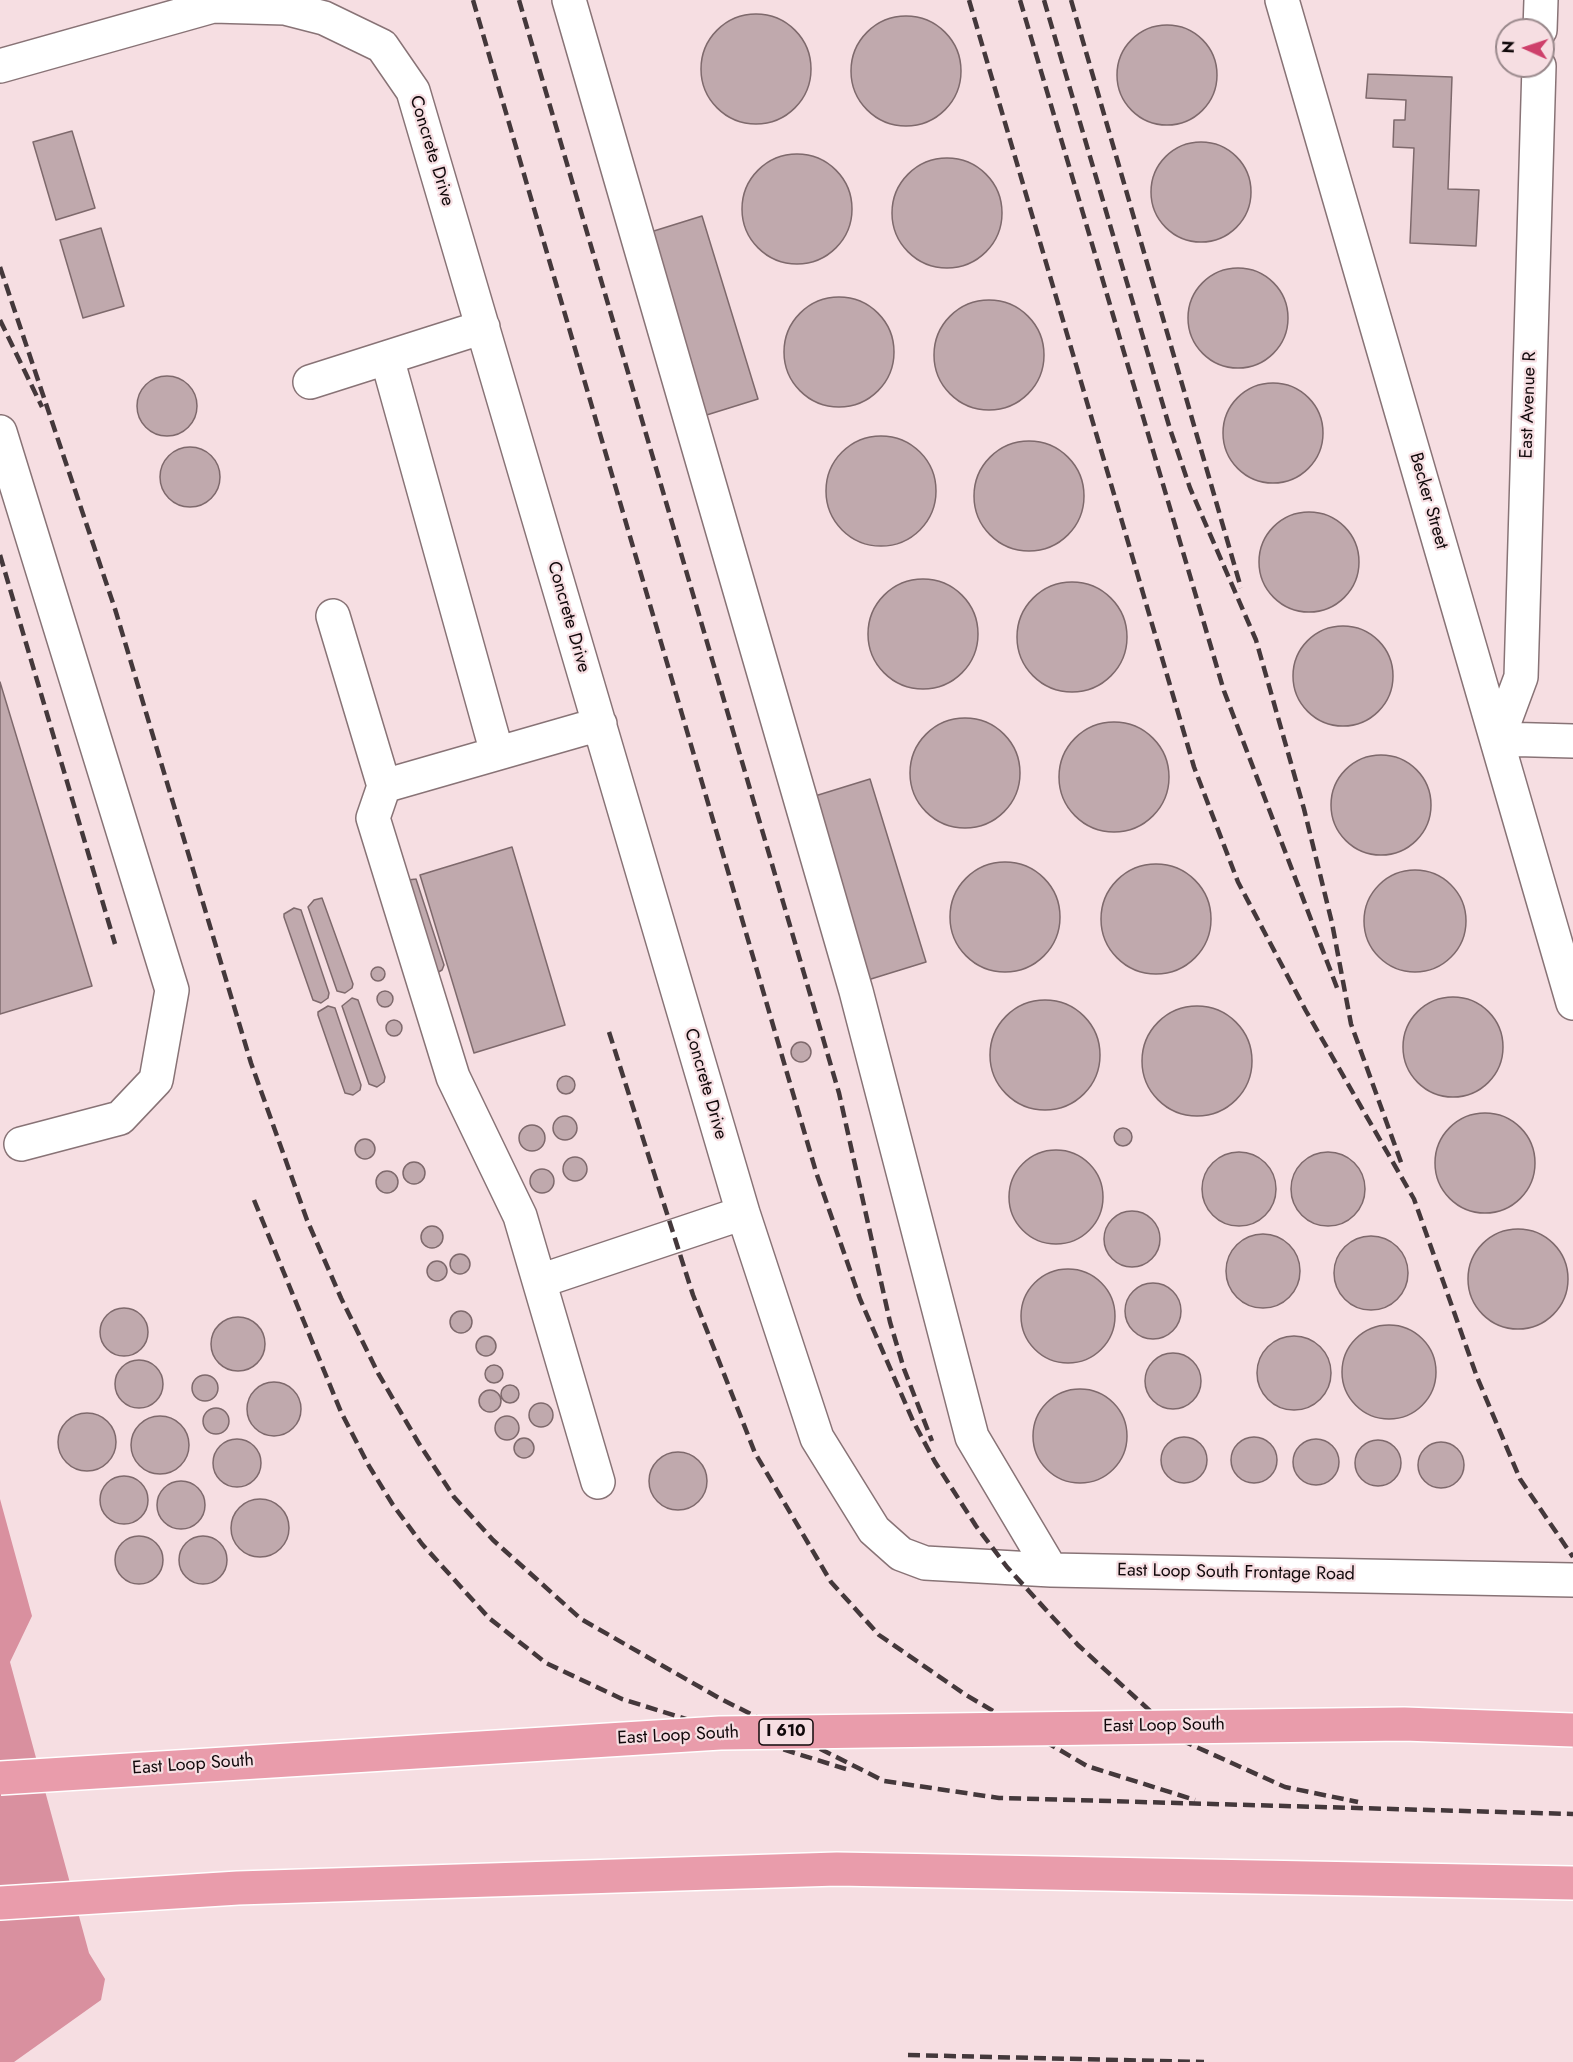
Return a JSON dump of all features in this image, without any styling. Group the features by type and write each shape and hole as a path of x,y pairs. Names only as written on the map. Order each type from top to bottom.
{"highway":[{"name":"East Loop South","path":"0,1778 720,1733 1404,1724 1573,1730"},
{"path":"0,1903 238,1888 837,1869 1573,1883"}],"street":[{"path":"569,0 856,991 972,1437 1051,1569"},
{"name":"Becker Street","path":"1282,0 1573,1003"},
{"path":"1540,18 1541,0"},
{"name":"Concrete Drive","path":"0,66 213,6 285,8 324,18 382,46 413,91 743,1213 817,1438 874,1530 901,1554"},
{"name":"East Avenue R","path":"1498,739 1521,677 1539,78"},
{"path":"310,382 483,327"},
{"path":"387,358 497,753"},
{"path":"0,432 172,990 156,1080 120,1118 21,1144"},
{"path":"333,616 384,786 373,818 453,1077 520,1216 598,1482"},
{"path":"384,786 600,724"},
{"path":"1498,739 1573,741"},
{"path":"540,1281 743,1213"},
{"name":"East Loop South Frontage Road","path":"901,1554 925,1563 1051,1569 1573,1580"}],"shaded area":[{"path":"0,1499 32,1616 10,1662 89,1953 105,1979 101,2000 14,2062 0,2062"}],"building":[{"path":"756,14 777,18 795,30 807,48 811,69 807,90 795,108 777,120 756,124 735,120 717,108 705,90 701,69 705,48 717,30 735,18"},
{"path":"906,16 927,20 945,32 957,50 961,71 957,92 945,110 927,122 906,126 885,122 867,110 855,92 851,71 855,50 867,32 885,20"},
{"path":"1167,25 1186,28 1203,39 1214,56 1217,75 1214,94 1203,111 1186,122 1167,125 1148,122 1131,111 1120,94 1117,75 1120,56 1131,39 1148,28"},
{"path":"1368,74 1452,77 1448,189 1479,190 1476,246 1410,243 1414,148 1393,147 1394,120 1405,120 1406,100 1366,98"},
{"path":"72,131 95,208 56,220 33,142"},
{"path":"1201,142 1220,145 1237,156 1248,173 1251,192 1248,211 1237,228 1220,239 1201,242 1182,239 1165,228 1154,211 1151,192 1154,173 1165,156 1182,145"},
{"path":"797,154 818,158 836,170 848,188 852,209 848,230 836,248 818,260 797,264 776,260 758,248 746,230 742,209 746,188 758,170 776,158"},
{"path":"947,158 968,162 986,174 998,192 1002,213 998,234 986,252 968,264 947,268 926,264 908,252 896,234 892,213 896,192 908,174 926,162"},
{"path":"702,216 758,399 697,418 641,235"},
{"path":"101,228 124,306 83,318 60,240"},
{"path":"1228,268 1248,268 1274,282 1285,299 1288,318 1285,337 1274,354 1248,368 1228,368 1210,360 1196,346 1188,328 1188,308 1196,290 1210,276"},
{"path":"839,297 860,301 878,313 890,331 894,352 890,373 878,391 860,403 839,407 818,403 800,391 788,373 784,352 788,331 800,313 818,301"},
{"path":"989,300 1010,304 1028,316 1040,334 1044,355 1040,376 1028,394 1010,406 989,410 968,406 950,394 938,376 934,355 938,334 950,316 968,304"},
{"path":"161,376 173,376 184,381 192,389 197,406 195,418 184,431 173,436 161,436 150,431 142,423 137,412 137,400 142,389 150,381"},
{"path":"1273,383 1292,386 1309,397 1320,414 1323,433 1320,452 1309,469 1292,480 1273,483 1254,480 1237,469 1226,452 1223,433 1226,414 1237,397 1254,386"},
{"path":"881,436 902,440 920,452 932,470 936,491 932,512 920,530 902,542 881,546 860,542 842,530 830,512 826,491 830,470 842,452 860,440"},
{"path":"1029,441 1050,445 1068,457 1080,475 1084,496 1080,517 1068,535 1050,547 1029,551 1008,547 990,535 978,517 974,496 978,475 990,457 1008,445"},
{"path":"184,447 196,447 212,455 218,465 220,477 218,489 212,499 196,507 184,507 168,499 160,483 160,471 168,455"},
{"path":"1309,512 1328,515 1345,526 1356,543 1359,562 1356,581 1345,598 1328,609 1309,612 1290,609 1273,598 1262,581 1259,562 1262,543 1273,526 1290,515"},
{"path":"923,579 944,583 962,595 974,613 978,634 974,655 962,673 944,685 923,689 902,685 884,673 872,655 868,634 872,613 884,595 902,583"},
{"path":"1072,582 1093,586 1111,598 1123,616 1127,637 1123,658 1111,676 1093,688 1072,692 1051,688 1033,676 1021,658 1017,637 1021,616 1033,598 1051,586"},
{"path":"1333,626 1353,626 1379,640 1390,657 1393,676 1390,695 1379,712 1353,726 1333,726 1315,718 1301,704 1293,686 1293,666 1301,648 1315,634"},
{"path":"0,682 92,986 0,1014"},
{"path":"965,718 986,722 1004,734 1016,752 1020,773 1016,794 1004,812 986,824 965,828 944,824 926,812 914,794 910,773 914,752 926,734 944,722"},
{"path":"1114,722 1135,726 1153,738 1165,756 1169,777 1165,798 1153,816 1135,828 1114,832 1093,828 1075,816 1063,798 1059,777 1063,756 1075,738 1093,726"},
{"path":"1381,755 1400,758 1417,769 1428,786 1431,805 1428,824 1417,841 1400,852 1381,855 1362,852 1345,841 1334,824 1331,805 1334,786 1345,769 1362,758"},
{"path":"870,779 926,962 858,983 802,800"},
{"path":"512,847 565,1025 474,1053 420,875"},
{"path":"1005,862 1026,866 1044,878 1056,896 1060,917 1056,938 1044,956 1026,968 1005,972 984,968 966,956 954,938 950,917 954,896 966,878 984,866"},
{"path":"1156,864 1177,868 1195,880 1207,898 1211,919 1207,940 1195,958 1177,970 1156,974 1135,970 1117,958 1105,940 1101,919 1105,898 1117,880 1135,868"},
{"path":"1415,870 1434,874 1451,885 1462,902 1466,921 1462,940 1451,957 1434,968 1415,972 1396,968 1379,957 1368,940 1364,921 1368,902 1379,885 1396,874"},
{"path":"416,879 444,965 442,970 435,974 408,880"},
{"path":"322,898 353,984 352,988 345,993 337,991 308,907 314,900"},
{"path":"294,908 301,910 329,993 328,998 321,1003 313,1000 284,917 284,914"},
{"path":"378,967 383,969 385,974 383,979 378,981 373,979 371,974 373,969"},
{"path":"385,991 391,993 393,999 391,1005 385,1007 379,1005 377,999 379,993"},
{"path":"1453,997 1472,1000 1489,1011 1500,1028 1503,1047 1500,1066 1489,1083 1472,1094 1453,1097 1434,1094 1417,1083 1406,1066 1403,1047 1406,1028 1417,1011 1434,1000"},
{"path":"352,998 358,1000 385,1077 384,1082 377,1087 369,1084 342,1006"},
{"path":"1045,1000 1066,1004 1084,1016 1096,1034 1100,1055 1096,1076 1084,1094 1066,1106 1045,1110 1024,1106 1006,1094 994,1076 990,1055 994,1034 1006,1016 1024,1004"},
{"path":"328,1006 335,1008 361,1085 360,1090 353,1095 345,1093 318,1015 318,1012"},
{"path":"1197,1006 1218,1010 1236,1022 1248,1040 1252,1061 1248,1082 1236,1100 1218,1112 1197,1116 1176,1112 1158,1100 1146,1082 1142,1061 1146,1040 1158,1022 1176,1010"},
{"path":"394,1020 402,1028 394,1036 386,1028"},
{"path":"801,1042 808,1045 811,1052 808,1059 801,1062 794,1059 791,1052 794,1045"},
{"path":"566,1076 572,1079 575,1085 572,1091 566,1094 560,1091 557,1085 560,1079"},
{"path":"1485,1113 1504,1116 1521,1127 1532,1144 1535,1163 1532,1182 1521,1199 1504,1210 1485,1213 1466,1210 1449,1199 1438,1182 1435,1163 1438,1144 1449,1127 1466,1116"},
{"path":"565,1116 573,1120 577,1128 573,1136 565,1140 557,1136 553,1128 557,1120"},
{"path":"532,1125 541,1129 545,1138 541,1147 532,1151 523,1147 519,1138 523,1129"},
{"path":"1123,1128 1129,1131 1132,1137 1129,1143 1123,1146 1117,1143 1114,1137 1117,1131"},
{"path":"365,1139 372,1142 375,1149 372,1156 365,1159 358,1156 355,1149 358,1142"},
{"path":"1056,1150 1074,1154 1089,1164 1099,1179 1103,1197 1099,1215 1089,1230 1074,1240 1056,1244 1038,1240 1023,1230 1013,1215 1009,1197 1013,1179 1023,1164 1038,1154"},
{"path":"1239,1152 1260,1158 1270,1168 1276,1189 1270,1210 1260,1220 1239,1226 1218,1220 1208,1210 1202,1189 1208,1168 1218,1158"},
{"path":"1328,1152 1349,1158 1359,1168 1365,1189 1359,1210 1349,1220 1328,1226 1307,1220 1297,1210 1291,1189 1297,1168 1307,1158"},
{"path":"575,1157 580,1158 586,1164 586,1174 580,1180 575,1181 570,1180 564,1174 563,1169 564,1164 570,1158"},
{"path":"414,1162 424,1169 425,1173 418,1183 414,1184 404,1177 403,1173 410,1163"},
{"path":"542,1169 551,1172 554,1181 551,1190 542,1193 533,1190 530,1181 533,1172"},
{"path":"387,1171 395,1174 398,1182 395,1190 387,1193 379,1190 376,1182 379,1174"},
{"path":"1126,1211 1138,1211 1148,1215 1156,1223 1160,1239 1156,1255 1148,1263 1138,1267 1126,1267 1116,1263 1108,1255 1104,1245 1104,1233 1108,1223 1116,1215"},
{"path":"432,1226 442,1233 443,1237 436,1247 432,1248 422,1241 421,1237 428,1227"},
{"path":"1518,1229 1537,1232 1554,1243 1565,1260 1568,1279 1565,1298 1554,1315 1537,1326 1518,1329 1499,1326 1482,1315 1471,1298 1468,1279 1471,1260 1482,1243 1499,1232"},
{"path":"1263,1234 1284,1240 1294,1250 1300,1271 1294,1292 1284,1302 1263,1308 1242,1302 1232,1292 1226,1271 1232,1250 1242,1240"},
{"path":"1371,1236 1392,1242 1402,1252 1408,1273 1402,1294 1392,1304 1371,1310 1350,1304 1340,1294 1334,1273 1340,1252 1350,1242"},
{"path":"456,1254 464,1254 470,1260 470,1268 464,1274 456,1274 450,1268 450,1260"},
{"path":"437,1261 444,1264 447,1271 444,1278 437,1281 430,1278 427,1271 430,1264"},
{"path":"1068,1269 1086,1273 1101,1283 1111,1298 1115,1316 1111,1334 1101,1349 1086,1359 1068,1363 1050,1359 1035,1349 1025,1334 1021,1316 1025,1298 1035,1283 1050,1273"},
{"path":"1147,1283 1159,1283 1169,1287 1177,1295 1181,1311 1177,1327 1169,1335 1159,1339 1147,1339 1137,1335 1129,1327 1125,1317 1125,1305 1129,1295 1137,1287"},
{"path":"124,1308 141,1315 148,1332 141,1349 124,1356 107,1349 100,1332 107,1315"},
{"path":"461,1311 471,1318 472,1322 465,1332 461,1333 451,1326 450,1322 457,1312"},
{"path":"233,1317 243,1317 253,1321 261,1329 265,1344 261,1359 253,1367 243,1371 233,1371 223,1367 215,1359 211,1349 211,1339 215,1329 223,1321"},
{"path":"1389,1325 1407,1329 1422,1339 1432,1354 1436,1372 1432,1390 1422,1405 1407,1415 1389,1419 1371,1415 1356,1405 1346,1390 1342,1372 1346,1354 1356,1339 1371,1329"},
{"path":"486,1336 493,1339 496,1346 493,1353 486,1356 479,1353 476,1346 479,1339"},
{"path":"1294,1336 1315,1342 1325,1352 1331,1373 1325,1394 1315,1404 1294,1410 1273,1404 1263,1394 1257,1373 1263,1352 1273,1342"},
{"path":"1167,1353 1179,1353 1189,1357 1197,1365 1201,1381 1197,1397 1189,1405 1179,1409 1167,1409 1157,1405 1149,1397 1145,1387 1145,1375 1149,1365 1157,1357"},
{"path":"139,1360 156,1367 163,1384 156,1401 139,1408 122,1401 115,1384 122,1367"},
{"path":"490,1365 498,1365 503,1370 501,1381 490,1383 485,1378 485,1370"},
{"path":"205,1375 214,1379 218,1388 214,1397 205,1401 196,1397 192,1388 196,1379"},
{"path":"269,1382 279,1382 289,1386 297,1394 301,1409 297,1424 289,1432 279,1436 269,1436 259,1432 251,1424 247,1414 247,1404 251,1394 259,1386"},
{"path":"506,1385 514,1385 519,1390 517,1401 506,1403 501,1398 501,1390"},
{"path":"1080,1389 1098,1393 1113,1403 1123,1418 1127,1436 1123,1454 1113,1469 1098,1479 1080,1483 1062,1479 1047,1469 1037,1454 1033,1436 1037,1418 1047,1403 1062,1393"},
{"path":"490,1390 500,1397 501,1401 494,1411 490,1412 480,1405 479,1401 486,1391"},
{"path":"541,1403 549,1407 553,1415 549,1423 541,1427 533,1423 529,1415 533,1407"},
{"path":"216,1408 225,1412 229,1421 225,1430 216,1434 207,1430 203,1421 207,1412"},
{"path":"81,1413 93,1413 108,1421 116,1436 116,1448 108,1463 93,1471 81,1471 66,1463 58,1448 58,1436 66,1421"},
{"path":"154,1416 166,1416 181,1424 189,1439 189,1451 181,1466 166,1474 154,1474 139,1466 131,1451 131,1439 139,1424"},
{"path":"507,1416 515,1420 519,1428 515,1436 507,1440 499,1436 495,1428 499,1420"},
{"path":"1184,1437 1200,1444 1207,1460 1200,1476 1184,1483 1168,1476 1161,1460 1168,1444"},
{"path":"1254,1437 1270,1444 1277,1460 1270,1476 1254,1483 1238,1476 1231,1460 1238,1444"},
{"path":"520,1438 528,1438 534,1444 534,1452 528,1458 520,1458 514,1452 514,1444"},
{"path":"237,1439 254,1446 261,1463 254,1480 237,1487 220,1480 213,1463 220,1446"},
{"path":"1316,1439 1332,1446 1339,1462 1332,1478 1316,1485 1300,1478 1293,1462 1300,1446"},
{"path":"1378,1440 1394,1447 1401,1463 1394,1479 1378,1486 1362,1479 1355,1463 1362,1447"},
{"path":"1441,1442 1457,1449 1464,1465 1457,1481 1441,1488 1425,1481 1418,1465 1425,1449"},
{"path":"672,1452 684,1452 699,1460 707,1475 707,1487 699,1502 684,1510 672,1510 657,1502 649,1487 649,1475 657,1460"},
{"path":"124,1476 141,1483 148,1500 141,1517 124,1524 107,1517 100,1500 107,1483"},
{"path":"181,1481 198,1488 205,1505 198,1522 181,1529 164,1522 157,1505 164,1488"},
{"path":"260,1499 271,1501 284,1512 289,1528 287,1539 276,1552 260,1557 249,1555 236,1544 231,1528 233,1517 244,1504"},
{"path":"139,1536 156,1543 163,1560 156,1577 139,1584 122,1577 115,1560 122,1543"},
{"path":"203,1536 220,1543 227,1560 220,1577 203,1584 186,1577 179,1560 186,1543"}],"railway":[{"path":"473,0 816,1172 860,1299 913,1421 935,1462 976,1526 1007,1567 1078,1645 1183,1741 1285,1787 1358,1802"},
{"path":"519,0 839,1093 890,1322 904,1369 932,1441"},
{"path":"969,0 1194,767 1238,882 1306,1011 1414,1199 1477,1377 1520,1479 1573,1557"},
{"path":"1020,0 1224,691 1339,993"},
{"path":"1044,0 1170,429 1190,488 1256,640 1304,809 1332,923 1351,1024 1402,1165"},
{"path":"1071,0 1241,588"},
{"path":"0,267 115,609 251,1063 307,1220 341,1298 378,1373 418,1442 454,1497 493,1540 581,1619 719,1698 884,1781 999,1798 1573,1814"},
{"path":"0,320 42,407"},
{"path":"0,555 115,944"},
{"path":"609,1032 693,1295 755,1453 831,1582 879,1635 966,1695 1087,1766 1195,1800"},
{"path":"254,1200 341,1412 369,1466 393,1505 422,1544 489,1618 546,1663 622,1699 846,1769"},
{"path":"908,2055 1204,2062"}]}
